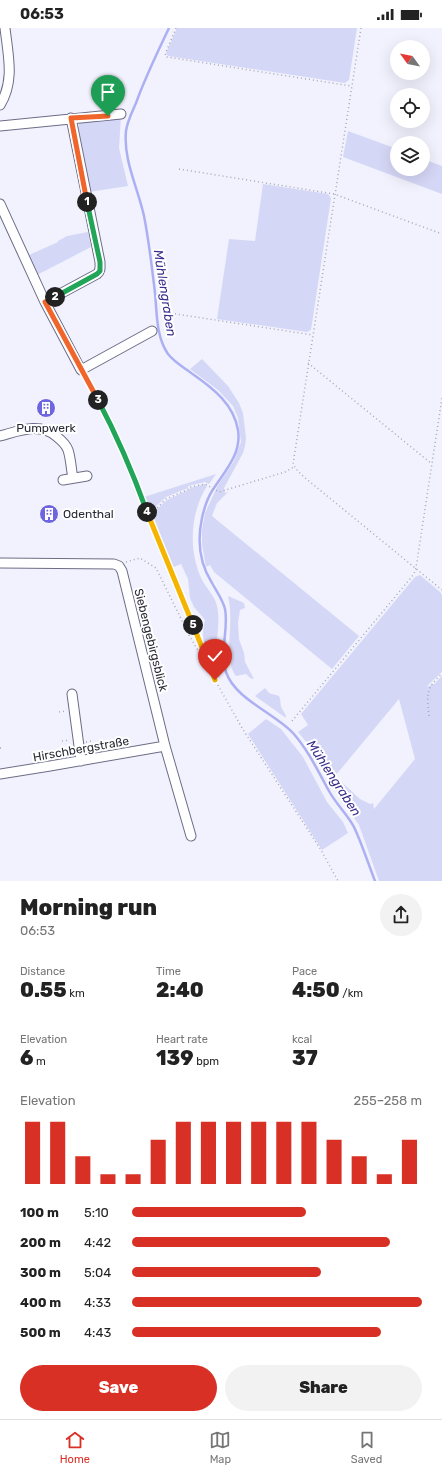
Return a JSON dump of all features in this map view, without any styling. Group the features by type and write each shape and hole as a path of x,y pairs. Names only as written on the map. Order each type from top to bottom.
{"street":[{"path":"0,105 8,87 10,69 5,28"},
{"path":"0,126 121,114"},
{"path":"45,302 97,274 100,268 71,118"},
{"path":"0,204 45,302 81,370 152,331"},
{"path":"0,436 32,428 42,428 50,431 66,445 73,478"},
{"path":"63,480 87,476"},
{"name":"Siebengebirgsblick","path":"0,563 114,564 120,566 165,746 191,836"},
{"path":"72,694 81,761"},
{"name":"Hirschbergstraße","path":"0,774 165,746"}],"path":[{"path":"176,28 165,56 167,58 352,86"},
{"path":"360,28 293,458 294,467 442,590"},
{"path":"179,169 334,194 442,234"},
{"path":"163,312 313,335"},
{"path":"308,363 432,464"},
{"path":"81,370 115,432 136,480 215,680 242,728 321,850 338,881"},
{"path":"292,721 414,574 442,398"},
{"path":"147,511 153,512 166,498 189,489 190,487 205,484 219,492 286,472 294,467"},
{"path":"123,563 140,558 156,568 189,635 197,649 205,654"},
{"path":"430,716 428,689 442,674"}],"shaded area":[{"path":"177,28 357,28 349,80 345,83 168,56 166,53"},
{"path":"121,116 119,148 128,186 89,192 77,130 80,122"},
{"path":"348,131 390,146 390,175 343,157"},
{"path":"430,162 442,166 442,194 394,176 430,176"},
{"path":"263,184 328,194 331,198 311,330 307,332 217,319 229,239 255,241"},
{"path":"88,232 91,247 37,275 29,255 58,242 67,236"},
{"path":"202,359 228,386 239,403 243,413 246,438 243,453 224,488 225,493 228,492 217,503 212,516 359,636 332,669 214,572 210,565 206,567 202,544 202,530 205,513 217,487 234,461 241,442 238,418 233,406 218,390 190,369"},
{"path":"216,474 209,484 205,482 188,486 188,488 166,497 152,510 148,508 144,497"},
{"path":"205,484 207,486 201,497 194,520 193,545 197,569 202,580 213,596 217,606 218,623 216,659 220,676 217,679 205,650 203,629 205,620 194,607 190,598 188,579 181,564 171,568 150,515 167,500 190,488"},
{"path":"420,575 442,595 442,672 426,687 434,684 442,676 442,881 379,881 359,825 333,787 313,750 298,732 308,725 301,714 415,577","holes":["399,699 415,759 374,809 373,803 370,804 360,799 335,776"]},
{"path":"228,596 244,603 245,608 240,610 238,623 239,639 244,653 245,662 254,679 250,678 246,674 236,676 232,670 229,654 230,607"},
{"path":"265,688 269,693 279,696 286,718 255,696"},
{"path":"266,719 281,729 303,757 327,802 343,822 348,833 322,850 248,734"}],"waterway":[{"name":"Mühlengraben","path":"169,28 147,75 130,117 126,131 126,142 129,163 146,225 161,340 168,354 174,360 209,386 228,405 236,421 238,430 239,439 235,455 209,497 202,518 200,535 202,560 208,576 225,609 226,624 223,657 224,664 231,682 238,690 246,698 285,726 293,733 303,746 332,796 354,827 375,881"}],"place":[{"name":"Pumpwerk","path":"46,408"},
{"name":"Odenthal","path":"49,514"}],"route":[{"path":"108,116 103,115 71,118 100,262 100,271 45,302 115,432 136,480 165,559 215,680"}]}
